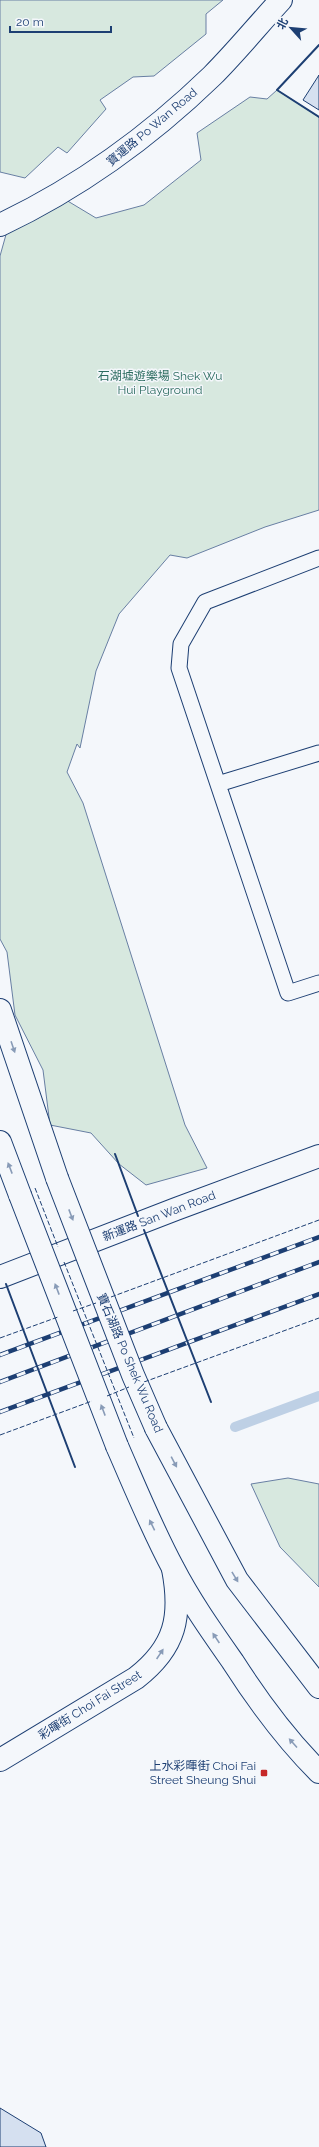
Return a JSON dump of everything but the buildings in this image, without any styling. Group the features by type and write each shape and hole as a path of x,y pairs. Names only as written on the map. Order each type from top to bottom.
{"main road":[{"name":"寶運路 Po Wan Road","path":"0,225 30,211 103,168 153,129 212,76 281,0"},
{"name":"寶石湖路 Po Shek Wu Road","path":"0,1010 57,1178 133,1375 156,1428 237,1580 319,1687"},
{"path":"0,1142 117,1446 142,1504 173,1568 248,1686 282,1730 319,1772"},
{"name":"新運路 San Wan Road","path":"0,1277 319,1156"},
{"name":"彩暉街 Choi Fai Street","path":"0,1760 136,1678 150,1667 167,1642 176,1623 177,1590 173,1568"}],"lane":[{"path":"319,558 205,602 181,644 179,668 288,993 319,983"},
{"path":"218,784 319,753"}],"green space":[{"path":"0,0 223,0 206,14 206,34 154,76 133,77 100,100 106,109 67,153 58,147 25,178 0,172"},
{"name":"石湖墟遊樂場 Shek Wu Hui Playground","path":"277,90 319,117 319,510 265,527 187,558 170,555 119,614 96,671 80,748 77,744 67,772 83,803 185,1125 207,1168 146,1185 119,1164 91,1133 50,1125 43,1070 15,1015 7,952 0,939 0,256 7,231 66,200 96,218 144,205 201,160 197,133 250,97 267,99"},
{"path":"288,1478 319,1484 319,1587 280,1547 251,1484"}],"waterway":[{"path":"235,1427 319,1396"}],"railway":[{"path":"0,1355 319,1237"},
{"path":"0,1382 319,1262"},
{"path":"0,1412 319,1294"}],"fence":[{"path":"35,1188 58,1247"},
{"path":"111,1297 319,1220"},
{"path":"64,1262 134,1438"},
{"path":"73,1311 96,1303"},
{"path":"0,1338 58,1317"},
{"path":"144,1382 319,1318"},
{"path":"107,1396 129,1387"},
{"path":"0,1435 92,1401"}],"wall":[{"path":"319,45 277,90 319,117"},
{"path":"115,1154 138,1216"},
{"path":"144,1230 211,1402"},
{"path":"6,1284 75,1467"}],"place":[{"name":"上水彩暉街 Choi Fai Street Sheung Shui","path":"264,1773"}]}
